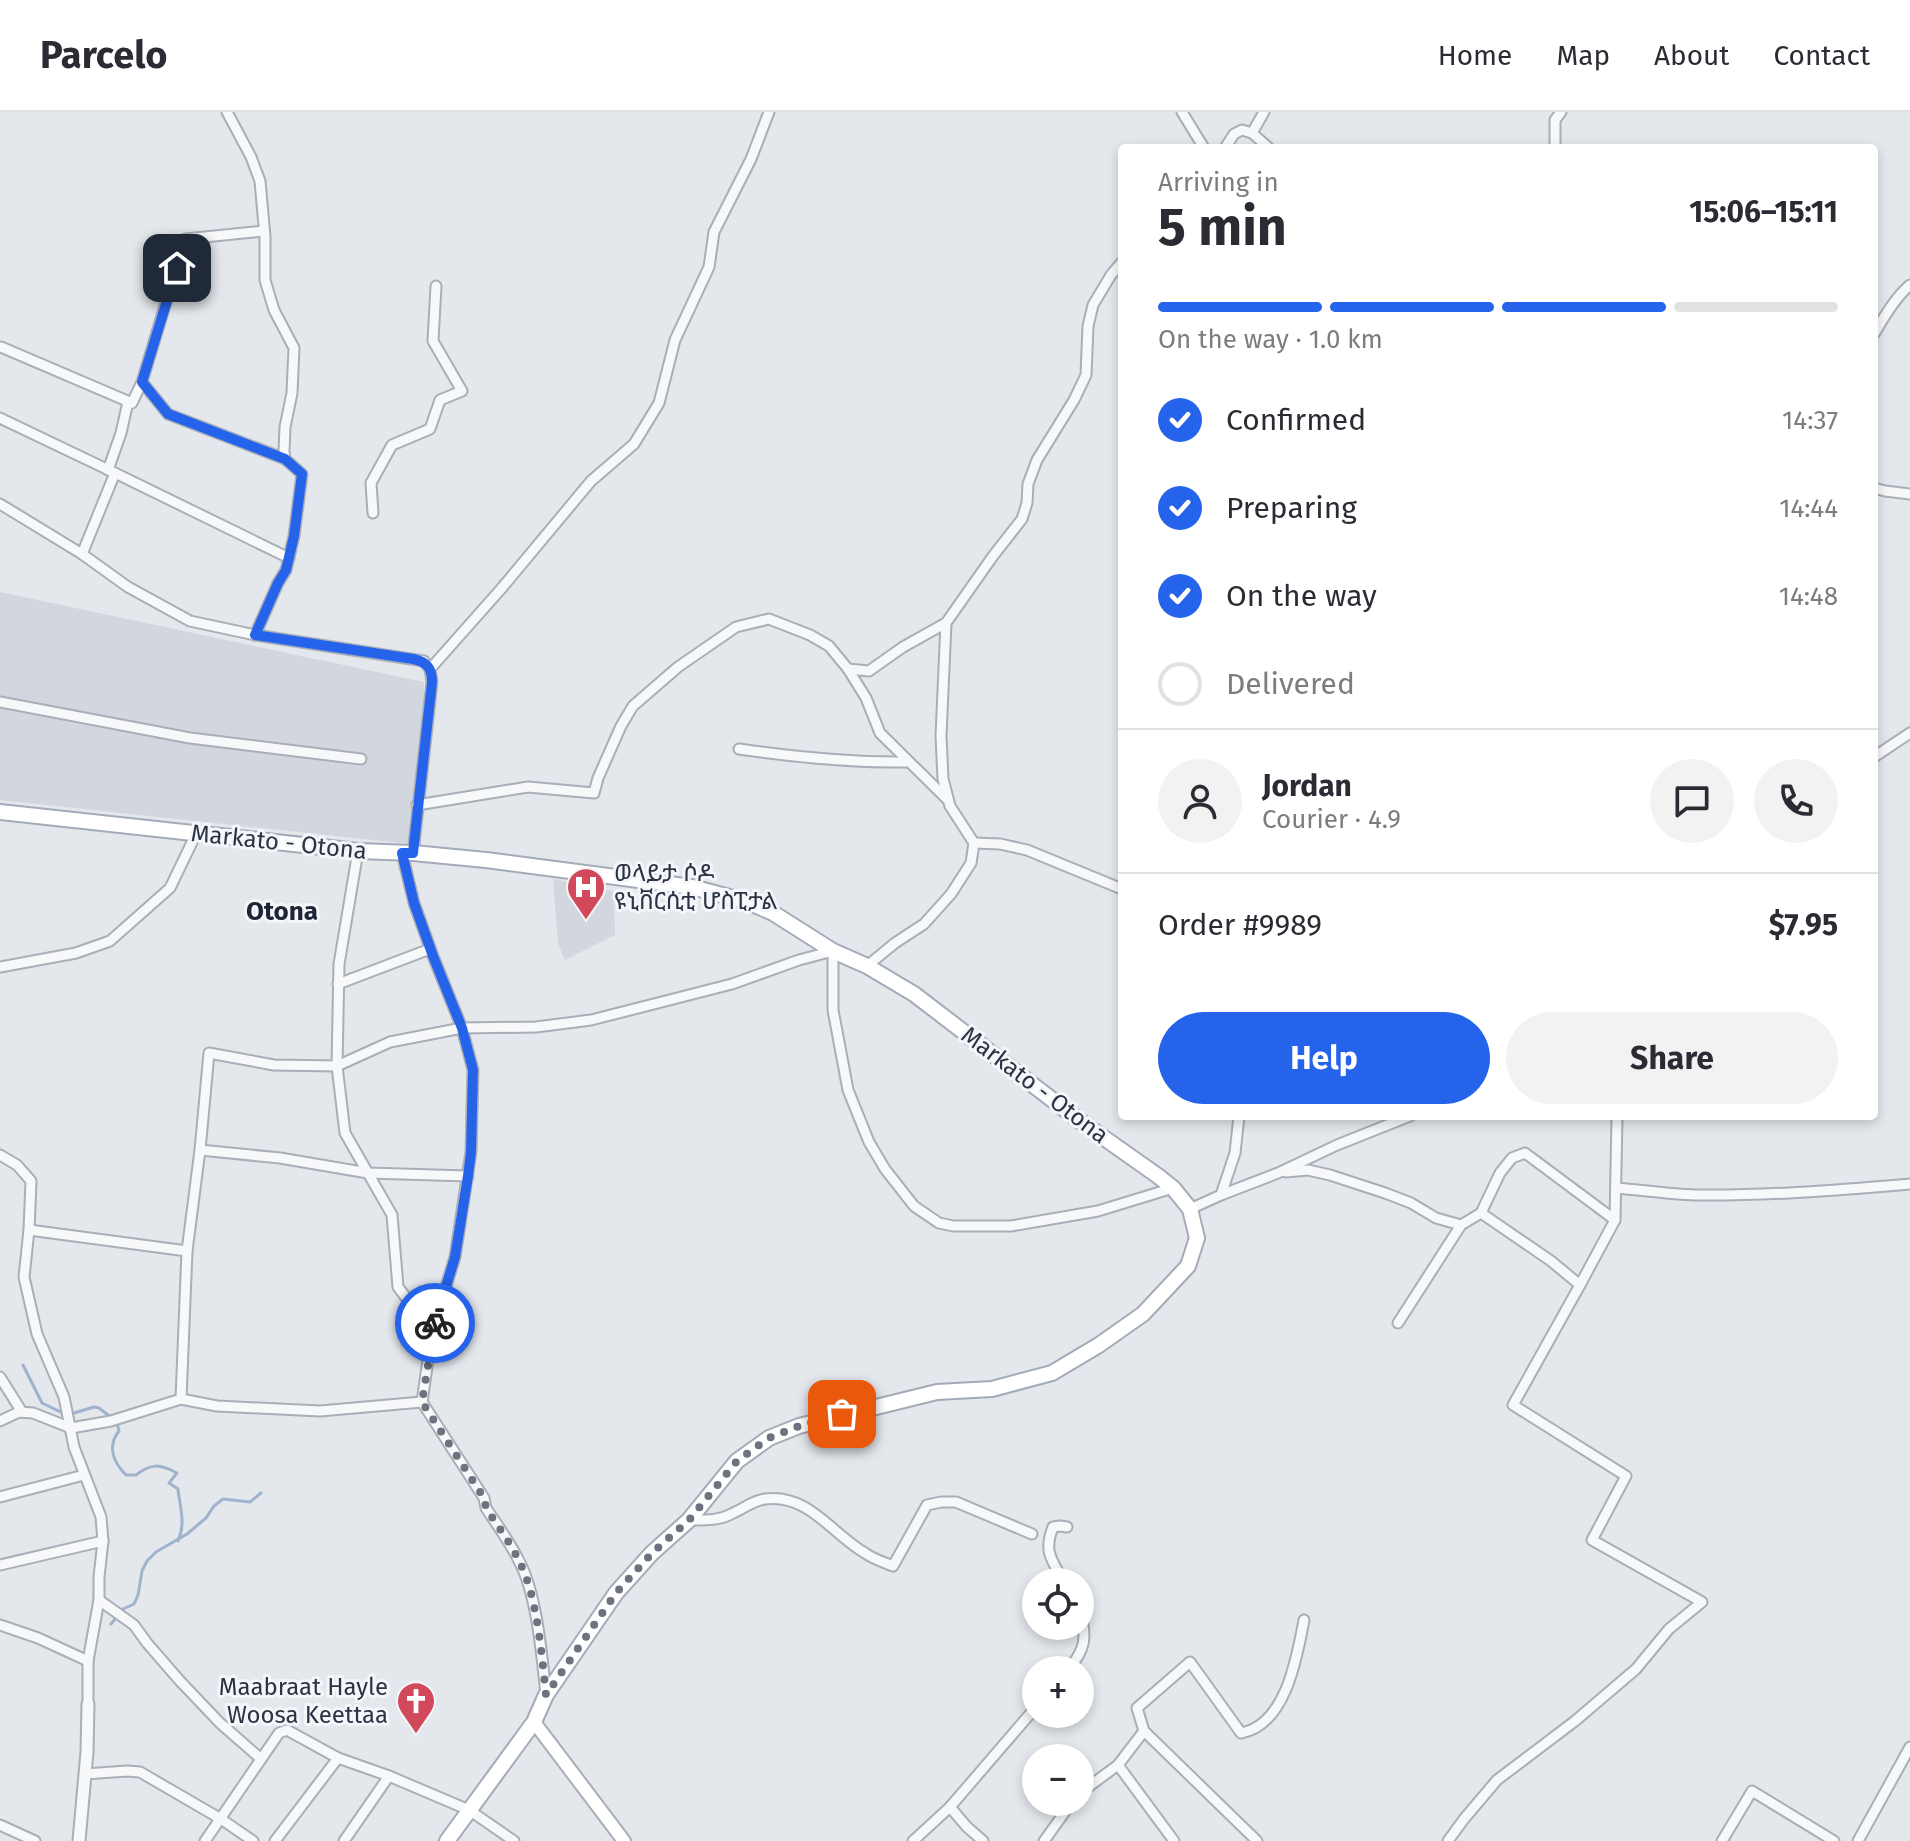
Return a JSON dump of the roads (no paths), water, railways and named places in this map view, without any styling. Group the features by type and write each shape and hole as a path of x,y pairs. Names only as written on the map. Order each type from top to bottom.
{"main road":[{"name":"Markato - Otona","path":"0,812 358,851 486,860 692,887 748,902 773,913 833,951 867,966 914,994 1173,1188 1190,1209 1197,1238 1188,1266 1143,1314 1052,1373 992,1389 937,1392 827,1418 769,1438 737,1461 689,1520 652,1553 616,1593 546,1695 534,1722 447,1841"},
{"path":"534,1722 624,1841"}],"street":[{"path":"227,112 260,181 264,267 269,296 294,348 292,393 285,427 285,459"},
{"path":"430,669 591,481 634,444 639,436 659,403 675,340 709,267 714,232 751,159 769,112"},
{"path":"1182,112 1202,144"},
{"path":"1252,133 1264,112"},
{"path":"1555,144 1555,120 1561,112"},
{"path":"1228,144 1234,134 1242,130 1252,133 1264,144"},
{"path":"0,348 132,403 142,382 185,239 264,231"},
{"path":"848,669 869,671 946,623 1022,519 1028,484 1037,460 1086,375 1088,326 1093,305 1118,267"},
{"path":"1878,327 1910,285"},
{"path":"373,513 371,483 392,445 430,429 440,400 462,391 433,341 436,286"},
{"path":"142,382 168,414 285,459 302,474 286,570 255,635"},
{"path":"82,554 111,472 128,402"},
{"path":"0,418 289,558"},
{"path":"1878,489 1910,494"},
{"path":"0,504 82,554 128,587 190,621 255,635 424,661 430,669 432,682 417,805 407,853 414,903 462,1028 473,1070 468,1176 455,1257 432,1332 422,1402 520,1562 530,1589 546,1695"},
{"path":"417,805 528,787 594,793 621,726 633,706 678,667 736,627 769,619 829,646 866,698 880,733 948,800"},
{"path":"867,966 924,924 951,894 971,863 974,843 950,806 943,779 941,736 946,623"},
{"path":"0,702 190,738 361,759"},
{"path":"1878,754 1910,733"},
{"path":"739,749 810,759 908,762"},
{"path":"0,967 76,953 110,941 170,888 196,834"},
{"path":"974,843 1000,844 1027,850 1118,887"},
{"path":"358,851 338,984 337,1066 345,1133 392,1215 398,1287 432,1332"},
{"path":"338,984 430,949"},
{"path":"181,1399 187,1251 209,1053 274,1065 337,1066 390,1042 462,1028 536,1027 591,1020 732,984 833,951 833,1010 848,1090 869,1142 885,1169 914,1206 939,1223 953,1226 1011,1226 1098,1211 1173,1188"},
{"path":"1221,1195 1235,1153 1239,1120"},
{"path":"1190,1209 1400,1120"},
{"path":"1448,1841 1497,1780 1575,1721 1636,1669 1669,1629 1702,1602 1592,1540 1626,1476 1513,1405 1615,1220 1617,1120"},
{"path":"200,1150 280,1158 368,1173 468,1176"},
{"path":"1398,1323 1461,1225 1481,1213 1500,1173 1512,1158 1525,1153 1615,1220"},
{"path":"0,1155 17,1165 31,1181 24,1277 37,1334 64,1397 74,1447 101,1517 103,1541 99,1600 88,1661 87,1752 79,1841"},
{"path":"1278,1173 1308,1170 1330,1175 1385,1193 1411,1203 1436,1218 1461,1225"},
{"path":"1616,1188 1693,1195 1808,1193 1910,1184"},
{"path":"1481,1213 1580,1285"},
{"path":"29,1230 187,1251"},
{"path":"0,1377 22,1412"},
{"path":"0,1421 22,1412 111,1421 181,1399 217,1406 320,1411 422,1402"},
{"path":"0,1497 84,1475"},
{"path":"689,1520 729,1516 746,1505 767,1499 787,1501 806,1506 864,1553 893,1566 927,1505 956,1502 1032,1534"},
{"path":"1057,1568 1048,1541 1053,1527 1067,1527"},
{"path":"0,1565 103,1541"},
{"path":"99,1600 134,1625 220,1723 261,1759"},
{"path":"1257,1841 1144,1731 1137,1708 1190,1662 1241,1733 1252,1732 1280,1703 1287,1688 1304,1620"},
{"path":"0,1625 88,1661"},
{"path":"913,1841 950,1807 1022,1723"},
{"path":"205,1841 279,1733 287,1730 338,1758 469,1810 514,1841"},
{"path":"1094,1783 1118,1765 1144,1731"},
{"path":"1858,1841 1910,1747"},
{"path":"275,1841 338,1758"},
{"path":"1118,1765 1174,1841"},
{"path":"85,1774 140,1772 253,1841"},
{"path":"344,1841 389,1776"},
{"path":"1722,1841 1752,1791 1834,1841"},
{"path":"950,1807 983,1841"},
{"path":"1044,1841 1062,1816"},
{"path":"0,1825 35,1841"}],"waterway":[{"path":"23,1365 42,1403 63,1413 99,1408 112,1418"},
{"path":"117,1423 119,1431 113,1442 113,1454 126,1475 136,1475 156,1466 177,1473 169,1483 178,1489 182,1522 178,1541"},
{"path":"111,1624 123,1609 134,1604 142,1571 156,1552 187,1534 223,1499 250,1502 261,1493"}],"place":[{"name":"ወላይታ ሶዶ ዩኒቨርሲቲ ሆስፒታል","path":"586,921"},
{"name":"Maabraat Hayle Woosa Keettaa","path":"416,1735"}],"district":[{"name":"Otona","path":"282,911"}]}
